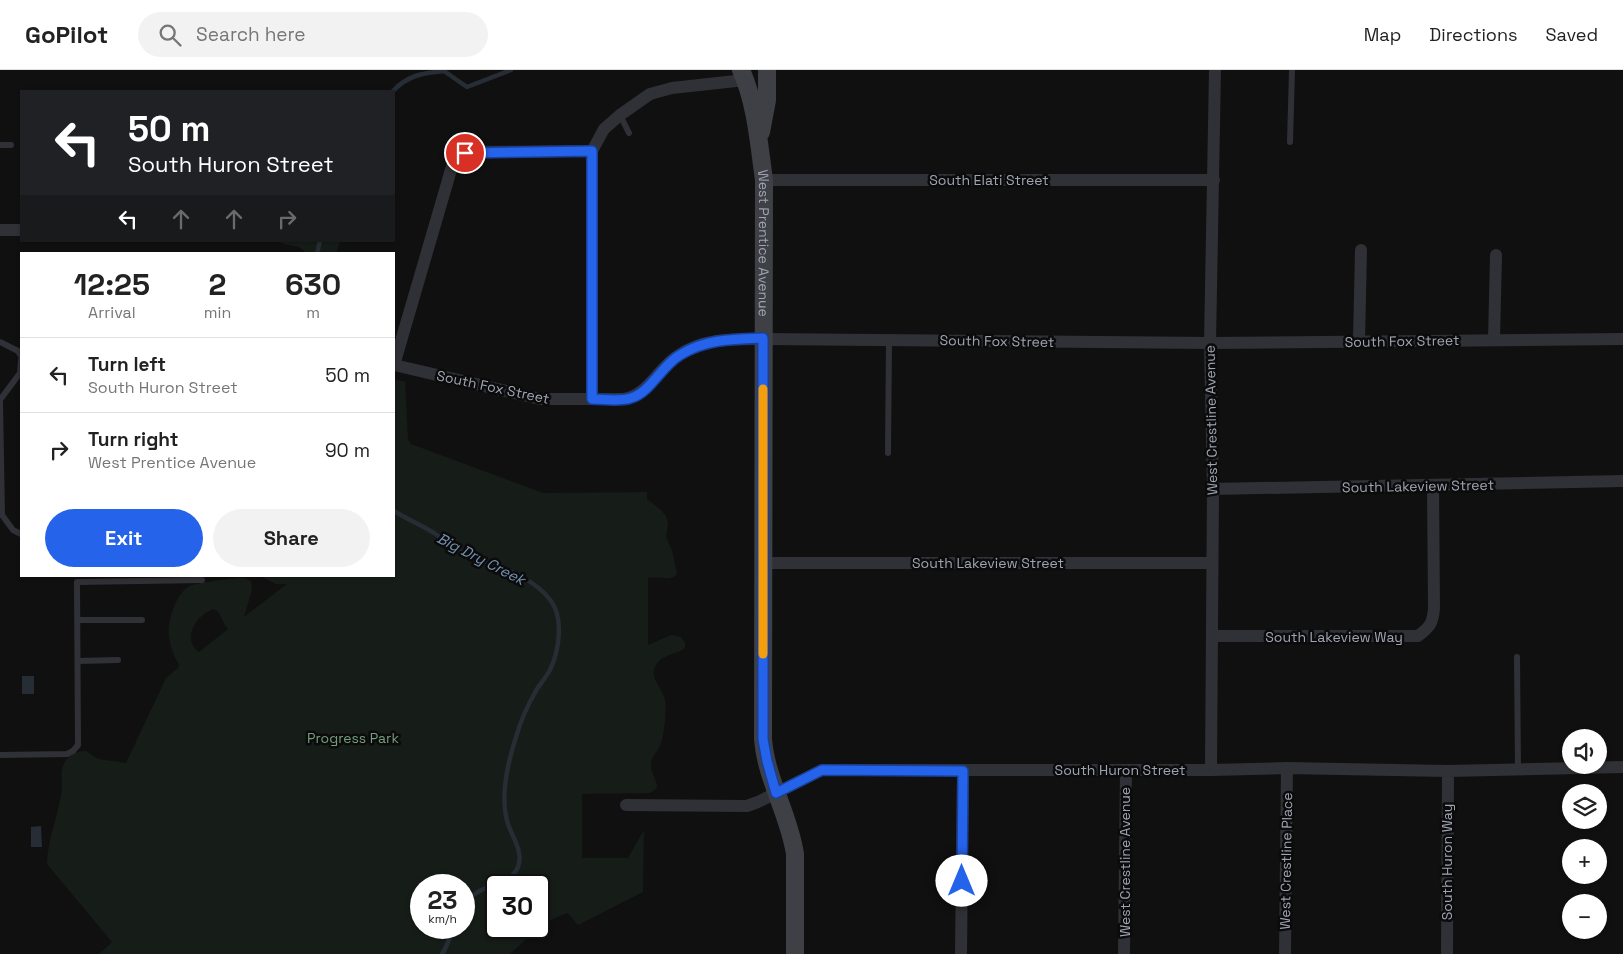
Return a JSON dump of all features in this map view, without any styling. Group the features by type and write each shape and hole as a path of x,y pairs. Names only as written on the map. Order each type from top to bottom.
{"street":[{"path":"759,145 767,100 767,70"},
{"name":"West Crestline Avenue","path":"1211,770 1212,489 1210,343 1215,70"},
{"path":"592,399 592,151 604,129 620,114 650,94 743,75"},
{"name":"West Prentice Avenue","path":"743,75 758,132 764,180 763,739 767,761 792,838 795,854 795,954"},
{"path":"395,362 456,158 460,154 477,152 592,151"},
{"name":"South Elati Street","path":"764,180 1214,180"},
{"path":"0,230 20,230"},
{"path":"1359,341 1361,250"},
{"path":"1494,340 1496,255"},
{"name":"South Fox Street","path":"395,365 540,399 623,399 637,396 678,356 694,347 723,340 763,338 1210,343 1623,339"},
{"name":"South Lakeview Street","path":"1212,489 1623,481"},
{"name":"South Lakeview Way","path":"1212,636 1399,637 1418,636 1427,630 1433,620 1434,608 1432,486"},
{"name":"South Lakeview Street","path":"763,563 1212,563"},
{"name":"South Huron Street","path":"626,805 747,806 822,770 1211,770 1287,768 1448,771 1623,767"},
{"name":"West Crestline Place","path":"1285,954 1287,768"},
{"name":"West Crestline Avenue","path":"1124,954 1126,770"},
{"path":"961,954 963,771"},
{"name":"South Huron Way","path":"1446,954 1448,771"}],"lane":[{"path":"1290,142 1292,70"},
{"path":"620,114 629,133"},
{"path":"0,145 12,145"},
{"path":"888,453 889,340"},
{"path":"0,342 18,351 20,354"},
{"path":"20,373 0,401 2,515 13,530 20,534"},
{"path":"0,754 67,754 78,745 77,582 202,580"},
{"path":"77,620 142,620"},
{"path":"1517,657 1518,769"},
{"path":"78,661 118,660"}],"green space":[{"path":"280,242 340,242 337,252 304,252 297,246"},
{"name":"Progress Park","path":"395,379 405,382 408,440 411,444 543,493 647,492 647,499 666,516 668,524 666,537 672,550 677,574 671,578 648,578 648,645 671,635 681,637 685,643 685,648 659,661 654,670 655,679 666,704 665,723 660,746 651,763 657,788 650,793 582,794 582,858 628,858 644,830 643,892 578,925 567,913 550,920 550,874 485,874 485,939 526,939 510,954 99,954 112,942 47,864 49,845 61,797 61,775 65,761 76,753 86,751 98,759 126,763 166,678 178,668 179,665 171,647 169,623 176,602 188,587 237,578 251,581 252,590 244,617 287,584 276,584 262,577 395,577","holes":["213,609 219,613 228,629 199,652 192,643 191,638 195,623 204,614"]}],"shaded area":[{"path":"22,676 34,676 34,694 22,694"},
{"path":"41,826 42,847 31,847 31,827"}],"waterway":[{"name":"Big Dry Creek","path":"394,90 410,78 429,73 444,71 467,87 511,70"},
{"name":"Big Dry Creek","path":"317,252 320,242"},
{"name":"Big Dry Creek","path":"395,512 434,533 462,552 510,571 532,583 551,601 558,617 559,635 556,654 548,673 534,694 523,717 506,779 505,813 519,850 518,867 511,876 475,894"},
{"name":"Big Dry Creek","path":"442,954 449,939"}],"slow traffic":[{"path":"763,389 763,654"}],"route":[{"path":"465,153 592,151 592,399 623,399 637,396 671,361 694,347 723,340 763,338 763,739 776,793 822,770 963,771 962,881"}]}
